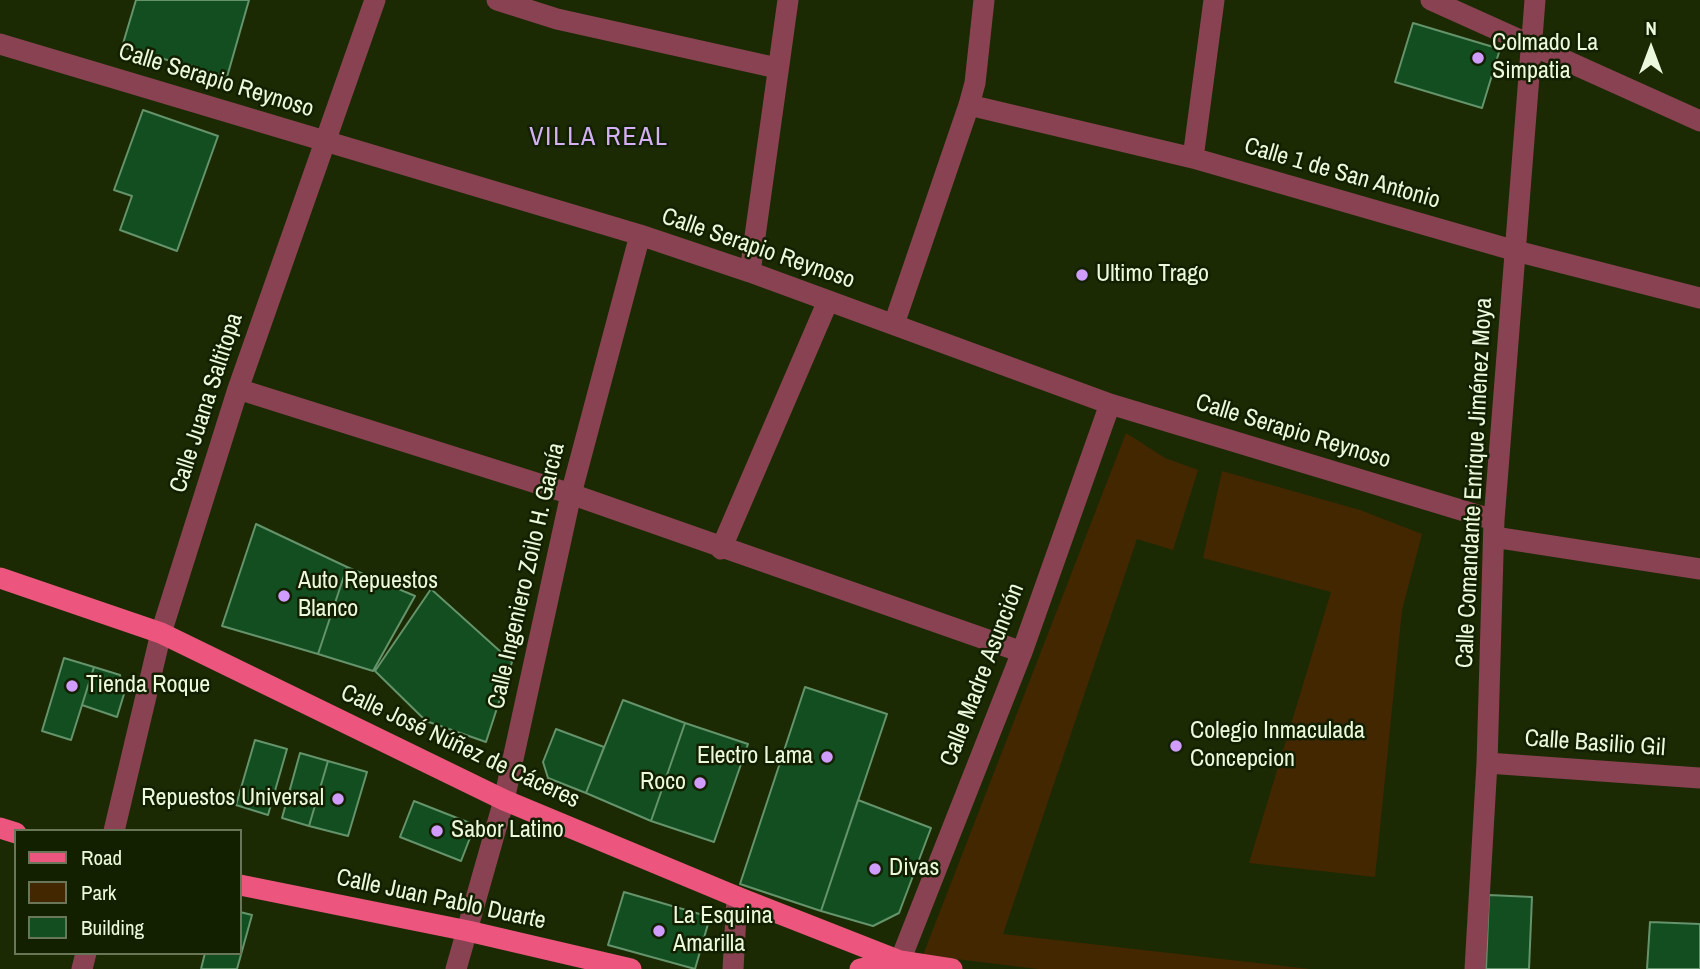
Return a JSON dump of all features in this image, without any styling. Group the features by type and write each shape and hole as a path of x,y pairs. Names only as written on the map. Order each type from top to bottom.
{"main road":[{"name":"Calle José Núñez de Cáceres","path":"0,578 161,633 504,800 737,897 900,961"},
{"name":"Calle Juan Pablo Duarte","path":"242,885 468,930 631,969"},
{"path":"860,969 900,961 952,969"}],"street":[{"name":"Calle Juana Saltitopa","path":"114,829 161,633 238,389 375,0"},
{"path":"497,0 557,19 777,68"},
{"path":"750,272 788,0"},
{"path":"894,324 969,105 975,83 984,0"},
{"path":"1193,158 1214,0"},
{"path":"1431,0 1700,121"},
{"name":"Calle Comandante Enrique Jiménez Moya","path":"1475,969 1487,763 1494,528 1535,0"},
{"name":"Calle Serapio Reynoso","path":"0,44 640,235 750,272 1110,404 1494,528 1700,569"},
{"name":"Calle 1 de San Antonio","path":"969,105 1193,158 1516,251 1700,298"},
{"name":"Calle Ingeniero Zoilo H. García","path":"456,969 504,800 571,494 640,235"},
{"path":"722,549 828,301"},
{"path":"238,389 571,494 1022,652"},
{"name":"Calle Madre Asunción","path":"900,961 1022,652 1110,404"},
{"name":"Calle Basilio Gil","path":"1487,763 1700,778"},
{"path":"733,969 737,897"}],"green space":[{"path":"1126,433 1165,458 1198,470 1173,550 1137,539 1003,934 1310,969 1038,969 923,955"},
{"path":"1222,471 1360,510 1422,534 1402,610 1375,877 1249,863 1331,592 1203,558"}],"building":[{"path":"136,0 249,0 227,77 122,47"},
{"path":"1413,23 1500,49 1482,108 1395,82"},
{"path":"143,110 218,136 177,251 120,230 132,196 114,190"},
{"name":"Auto Repuestos Blanco","path":"256,524 347,567 318,654 222,626"},
{"name":"Auto Repuestos Blanco","path":"347,567 415,596 373,671 318,654"},
{"path":"431,589 512,662 486,742 426,721 375,671"},
{"name":"Tienda Roque","path":"64,658 94,667 71,740 42,731"},
{"path":"94,667 120,675 124,694 117,717 82,705"},
{"name":"Electro Lama","path":"805,687 887,714 821,911 740,884"},
{"path":"623,700 685,723 651,821 586,793"},
{"name":"Roco","path":"685,723 748,744 714,842 651,821"},
{"path":"556,729 604,747 586,793 548,778 543,762"},
{"path":"255,740 287,749 268,815 236,805"},
{"path":"300,753 328,761 309,826 282,818"},
{"name":"Repuestos Universal","path":"328,761 367,772 348,836 309,826"},
{"name":"Divas","path":"858,800 931,828 899,913 873,926 821,911"},
{"name":"Sabor Latino","path":"414,801 475,825 461,861 400,837"},
{"name":"La Esquina Amarilla","path":"624,892 710,917 695,969 608,945"},
{"path":"1489,895 1532,897 1529,969 1486,969"},
{"path":"242,912 252,915 242,951"},
{"path":"1650,922 1700,924 1700,969 1647,969"},
{"path":"204,955 241,955 237,969 201,969"}],"place":[{"name":"Colmado La Simpatia","path":"1478,58"},
{"name":"Ultimo Trago","path":"1082,275"},
{"name":"Auto Repuestos Blanco","path":"284,596"},
{"name":"Tienda Roque","path":"72,686"},
{"name":"Colegio Inmaculada Concepcion","path":"1176,746"},
{"name":"Electro Lama","path":"827,757"},
{"name":"Roco","path":"700,783"},
{"name":"Repuestos Universal","path":"338,799"},
{"name":"Sabor Latino","path":"437,831"},
{"name":"Divas","path":"875,869"},
{"name":"La Esquina Amarilla","path":"659,931"}],"district":[{"name":"VILLA REAL","path":"599,138"}]}
